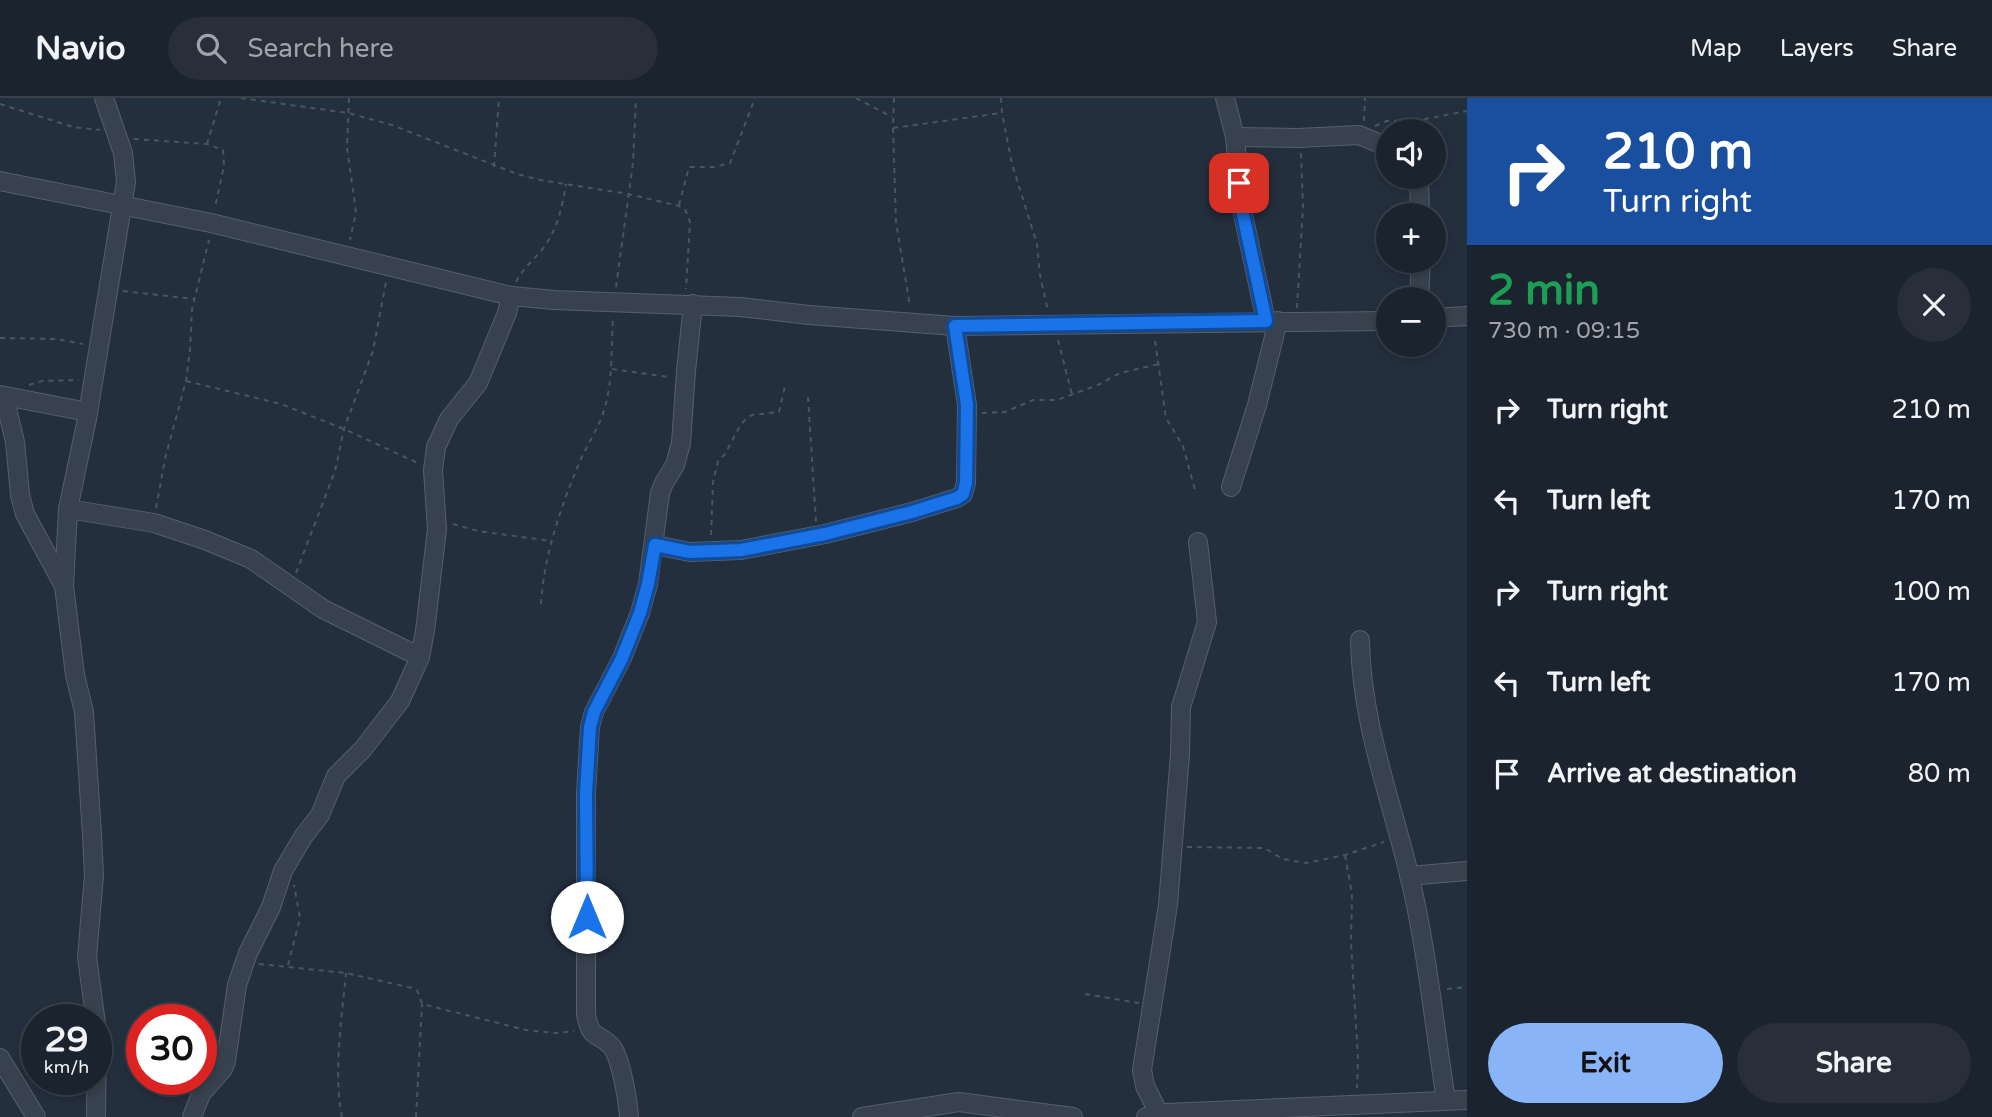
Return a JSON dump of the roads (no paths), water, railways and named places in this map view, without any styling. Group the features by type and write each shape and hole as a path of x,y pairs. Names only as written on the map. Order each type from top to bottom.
{"street":[{"path":"96,1117 97,1031 87,957 94,876 92,835 84,712 75,675 64,586 68,509 124,205 125,165 104,98"},
{"path":"1226,98 1235,137 1241,205 1280,321 1231,487"},
{"path":"1235,137 1298,138 1361,134 1376,141"},
{"path":"0,181 211,223 511,296 554,300 740,306 955,326 1376,321"},
{"path":"192,1117 201,1094 223,1069 226,1061 230,1048 234,1002 244,963 271,907 283,871 320,815 336,776 363,749 400,701 420,657 437,519 433,460 443,429 478,383 507,313 511,296"},
{"path":"629,1117 617,1058 612,1048 589,1029 585,999 586,793 590,727 594,712 622,658 640,613 655,545 660,493 675,465 681,443 689,304"},
{"path":"1446,317 1467,316"},
{"path":"655,545 690,552 741,550 817,536 912,512 963,494 966,483 967,414 955,326"},
{"path":"64,586 25,514 20,495 15,442 3,396 88,412"},
{"path":"68,509 154,523 251,559 323,609 368,634 420,657"},
{"path":"1198,542 1207,622 1181,707 1180,754 1164,940 1142,1070 1145,1086 1159,1115 1467,1100"},
{"path":"1360,640 1361,675 1367,715 1409,876 1446,1100"},
{"path":"1409,876 1467,871"},
{"path":"0,1058 36,1117"},
{"path":"862,1117 985,1104 1073,1117"}]}
